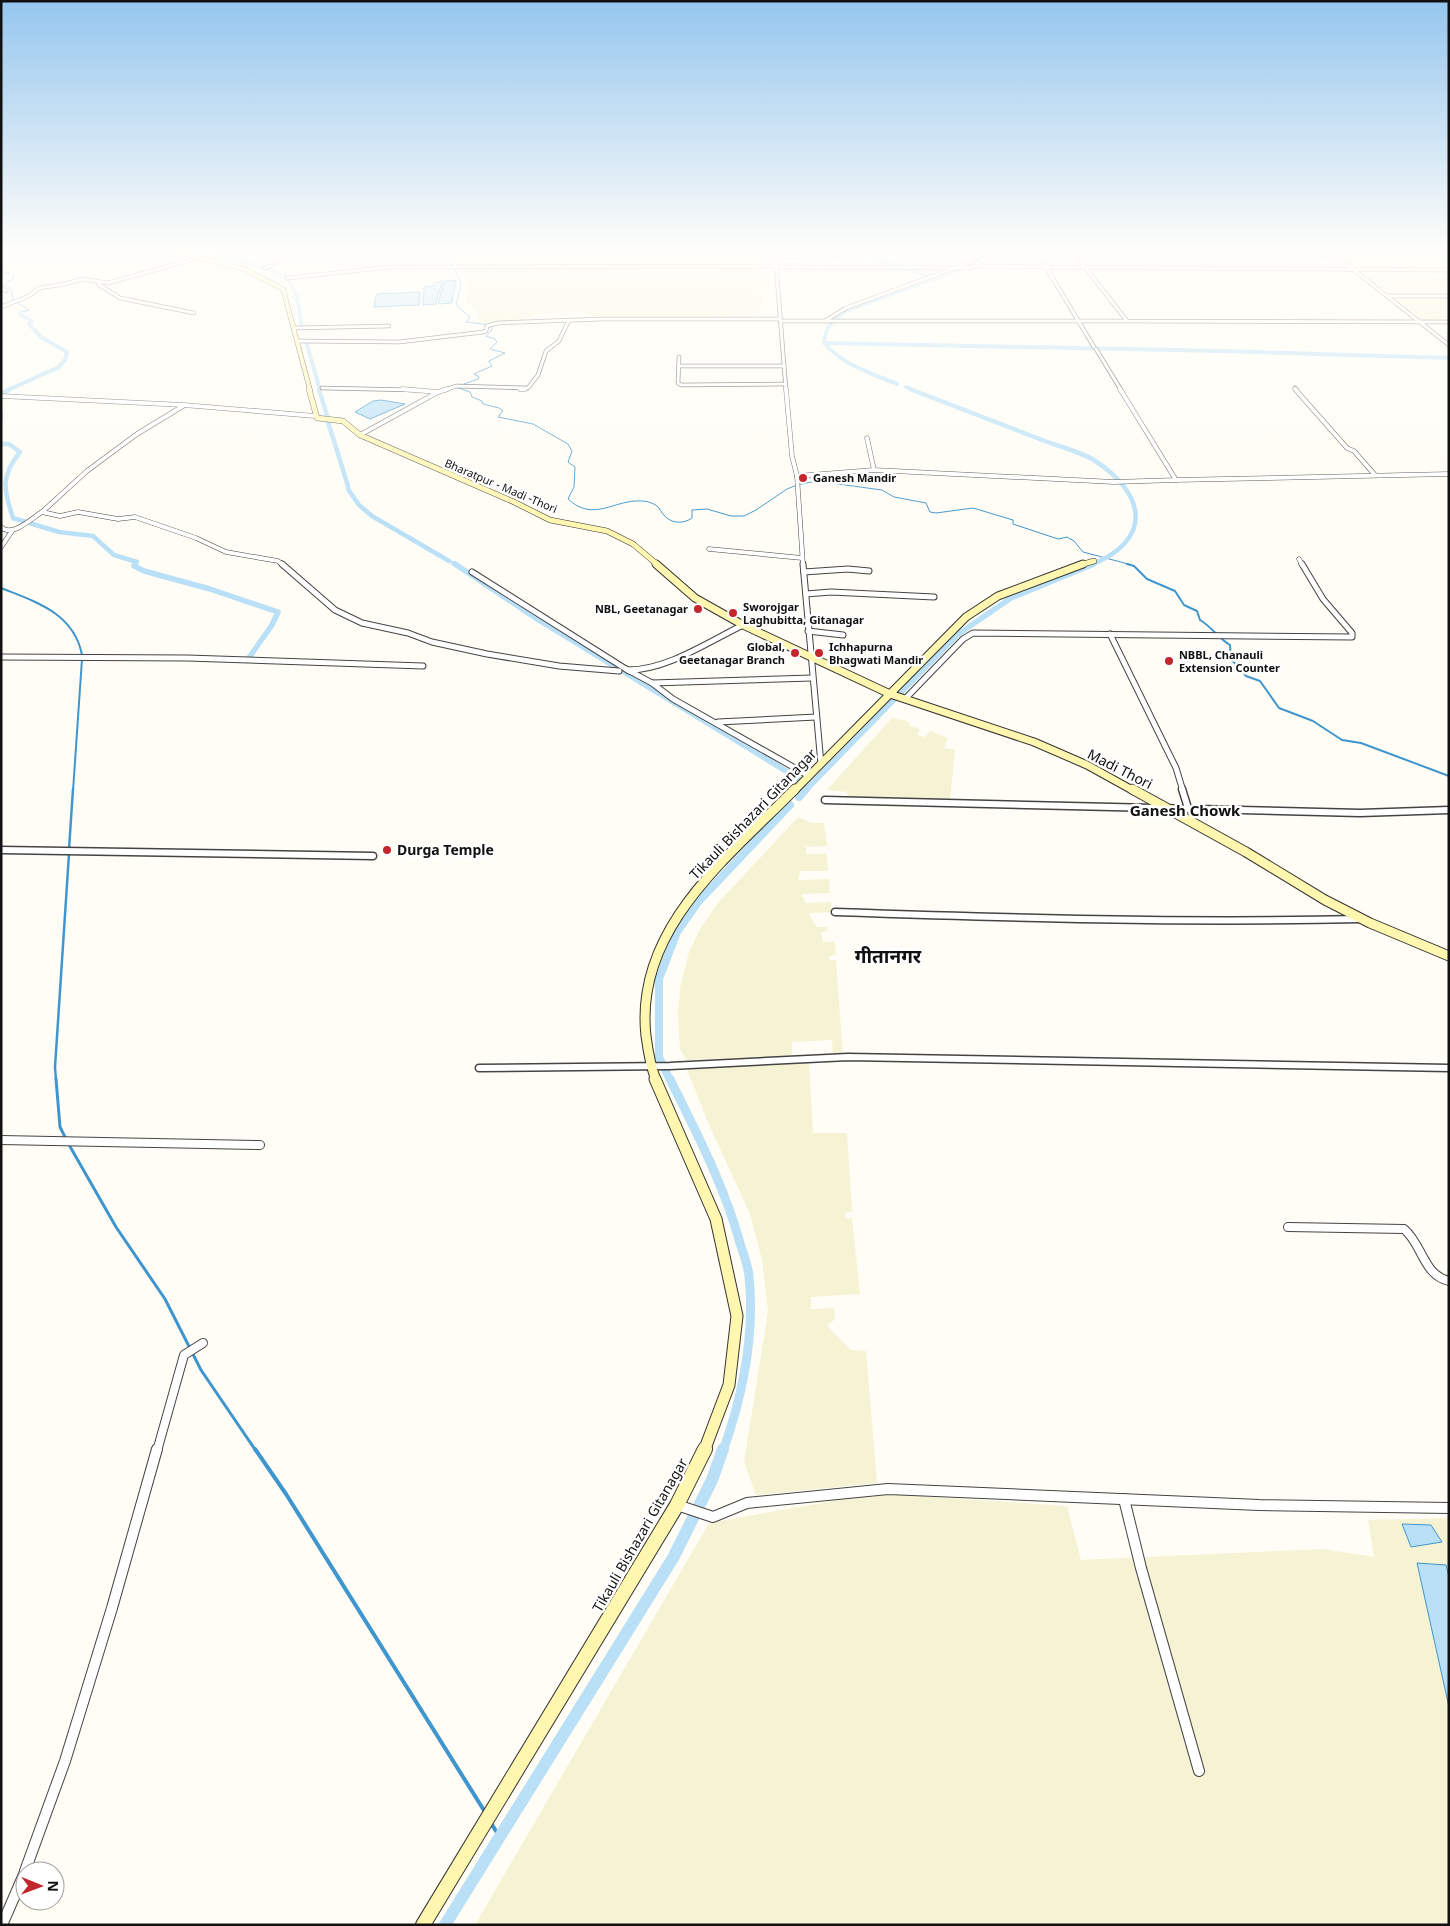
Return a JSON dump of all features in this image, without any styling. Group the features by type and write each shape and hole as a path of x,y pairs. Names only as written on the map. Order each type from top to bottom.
{"main road":[{"path":"298,342 310,387 315,416"},
{"name":"Bharatpur - Madi -Thori","path":"315,416 321,419 343,421 360,435 514,502 550,520 596,528 612,533 633,544 695,598 743,625 897,696"},
{"name":"Tikauli Bishazari Gitanagar","path":"423,1925 676,1505 704,1454 729,1385 737,1316 716,1219 652,1066 644,1015 653,964 664,937 679,912 720,864 821,764 897,696 966,617 998,596 1094,561"},
{"name":"Madi Thori","path":"897,696 1034,742 1087,765 1168,808 1286,875 1325,900 1363,919 1449,956"}],"street":[{"path":"360,435 438,392 456,386 506,386 522,390 528,388 538,375 546,351 558,342"},
{"path":"782,342 792,456 797,476 810,656 821,764"},
{"path":"1092,342 1176,480"},
{"path":"678,357 678,383 681,385 786,384"},
{"path":"678,366 784,366"},
{"path":"322,388 397,388 438,392"},
{"path":"1295,388 1347,448 1354,451 1375,475"},
{"path":"1,396 184,405 315,416"},
{"path":"1,547 12,531 42,512 86,471 137,434 184,405"},
{"path":"867,438 874,470"},
{"path":"797,476 874,470 1124,482 1449,474"},
{"path":"42,512 60,516 78,512 118,519 135,517 196,538 226,552 278,561 335,610 362,623 408,633 432,642 495,655 559,666 619,671"},
{"path":"1,527 4,530 12,531"},
{"path":"709,549 763,556 774,555 802,558"},
{"path":"897,696 963,639 973,633 1354,636 1339,620 1312,584 1299,560"},
{"path":"804,572 848,569 869,571"},
{"path":"472,572 673,699 717,722 763,751 809,776"},
{"path":"806,594 830,592 934,597"},
{"path":"630,672 626,670 642,670 659,666 743,625"},
{"path":"808,631 843,635"},
{"path":"1110,634 1176,768 1188,808"},
{"path":"1,658 187,658 424,666"},
{"path":"652,684 793,677 812,678"},
{"path":"717,722 816,717"},
{"path":"825,800 1360,813 1449,810"},
{"path":"1,850 373,856"},
{"path":"835,912 1067,920 1270,922 1363,919"},
{"path":"479,1068 670,1066 848,1057 1449,1068"},
{"path":"1,1140 260,1145"},
{"path":"1288,1227 1404,1229 1413,1234 1432,1275 1441,1280 1449,1281"},
{"path":"29,1861 65,1761 101,1644 184,1355 203,1343"},
{"path":"676,1505 713,1517 747,1503 888,1489 1259,1506 1449,1508"},
{"path":"1124,1499 1141,1568 1199,1771"},
{"path":"2,1925 15,1894"}],"shaded area":[{"path":"892,718 907,721 911,726 920,729 917,735 925,737 930,731 948,738 944,748 955,750 950,800 848,798 847,792 827,790"},
{"path":"798,817 812,823 824,823 827,846 806,847 806,854 827,854 828,871 800,871 798,880 829,879 830,893 801,894 806,903 831,902 832,912 809,913 816,927 827,927 828,931 821,932 823,942 835,942 836,955 829,956 830,960 836,960 843,1056 833,1055 832,1040 792,1042 792,1056 686,1060 680,1049 678,1014 680,988 689,952 700,929 718,903"},
{"path":"809,1063 813,1133 847,1133 852,1211 845,1213 845,1218 852,1218 860,1294 811,1297 811,1309 834,1308 835,1319 827,1326 851,1350 866,1351 877,1483 756,1495 744,1462 768,1311 762,1260 750,1214 710,1127 687,1070 695,1067"},
{"path":"877,1493 1067,1506 1081,1560 1323,1549 1374,1557 1368,1520 1449,1518 1449,1925 475,1925 709,1523"}],"water":[{"path":"381,400 405,404 370,419 355,412 373,401"},
{"path":"1402,1524 1431,1525 1442,1542 1411,1547"},
{"path":"1417,1563 1446,1565 1449,1577 1449,1707"}],"waterway":[{"path":"9,389 59,367 65,360 67,352 49,342"},
{"path":"306,342 320,390"},
{"path":"497,342 490,349 505,353 489,361 492,366 474,374 479,377 478,379 456,387 470,392 472,397 482,401 483,404 499,408 503,411 498,417 533,424 568,444 572,451 568,462 575,467 574,487 568,499 577,506 595,510 632,501 646,501 657,506 670,520 678,522 692,518 692,510 707,509 731,516 744,516 787,489 816,481 882,490 894,497 926,503 930,512 936,513 973,508 1013,520 1013,524 1058,539 1067,537 1074,541 1083,552 1132,565"},
{"path":"824,343 1222,351 1449,358"},
{"path":"824,343 831,351 848,363 897,384"},
{"path":"906,387 913,390"},
{"path":"2,394 9,389"},
{"path":"319,389 328,419"},
{"path":"910,389 1081,454 1094,460 1111,473 1124,487 1133,501 1136,516 1133,529 1125,542 1111,554 1091,565"},
{"path":"328,422 348,486"},
{"path":"1,444 9,444 20,452 9,469 6,484 7,499 13,518 59,532 93,536 114,555 137,562 135,564"},
{"path":"348,489 359,505 372,516 449,561"},
{"path":"135,564 134,566 144,571 210,589 278,612 272,625 248,659"},
{"path":"455,564 537,619 799,779"},
{"path":"805,791 957,635 1011,598 1094,564"},
{"path":"1127,564 1134,566 1147,579 1175,591 1184,605 1197,611 1200,620 1230,645 1231,659 1246,676 1260,681 1279,708 1313,721 1342,740 1361,743 1449,776"},
{"path":"1,588 40,604 62,619 78,641 82,655"},
{"path":"73,791 82,659"},
{"path":"69,849 73,789"},
{"path":"799,797 806,789"},
{"path":"670,1080 659,1057 659,979 677,932 699,901 790,805"},
{"path":"56,1080 55,1067 69,854"},
{"path":"56,1079 60,1127 66,1139"},
{"path":"670,1079 718,1180 733,1221 748,1272 750,1320 746,1365 742,1387 723,1451"},
{"path":"68,1143 116,1227 165,1299 201,1370 256,1451"},
{"path":"255,1449 286,1494 485,1812"},
{"path":"445,1925 673,1558 712,1480 723,1449"},
{"path":"491,1823 499,1836"}],"place":[{"name":"Ganesh Mandir","path":"803,478"},
{"name":"NBL, Geetanagar","path":"698,609"},
{"name":"Sworojgar Laghubitta, Gitanagar","path":"733,613"},
{"name":"Global, Geetanagar Branch","path":"795,653"},
{"name":"Ichhapurna Bhagwati Mandir","path":"819,653"},
{"name":"NBBL, Chanauli Extension Counter","path":"1169,661"},
{"name":"Durga Temple","path":"387,850"}],"district":[{"name":"Ganesh Chowk","path":"1185,811"},
{"name":"गीतानगर","path":"888,956"}]}
